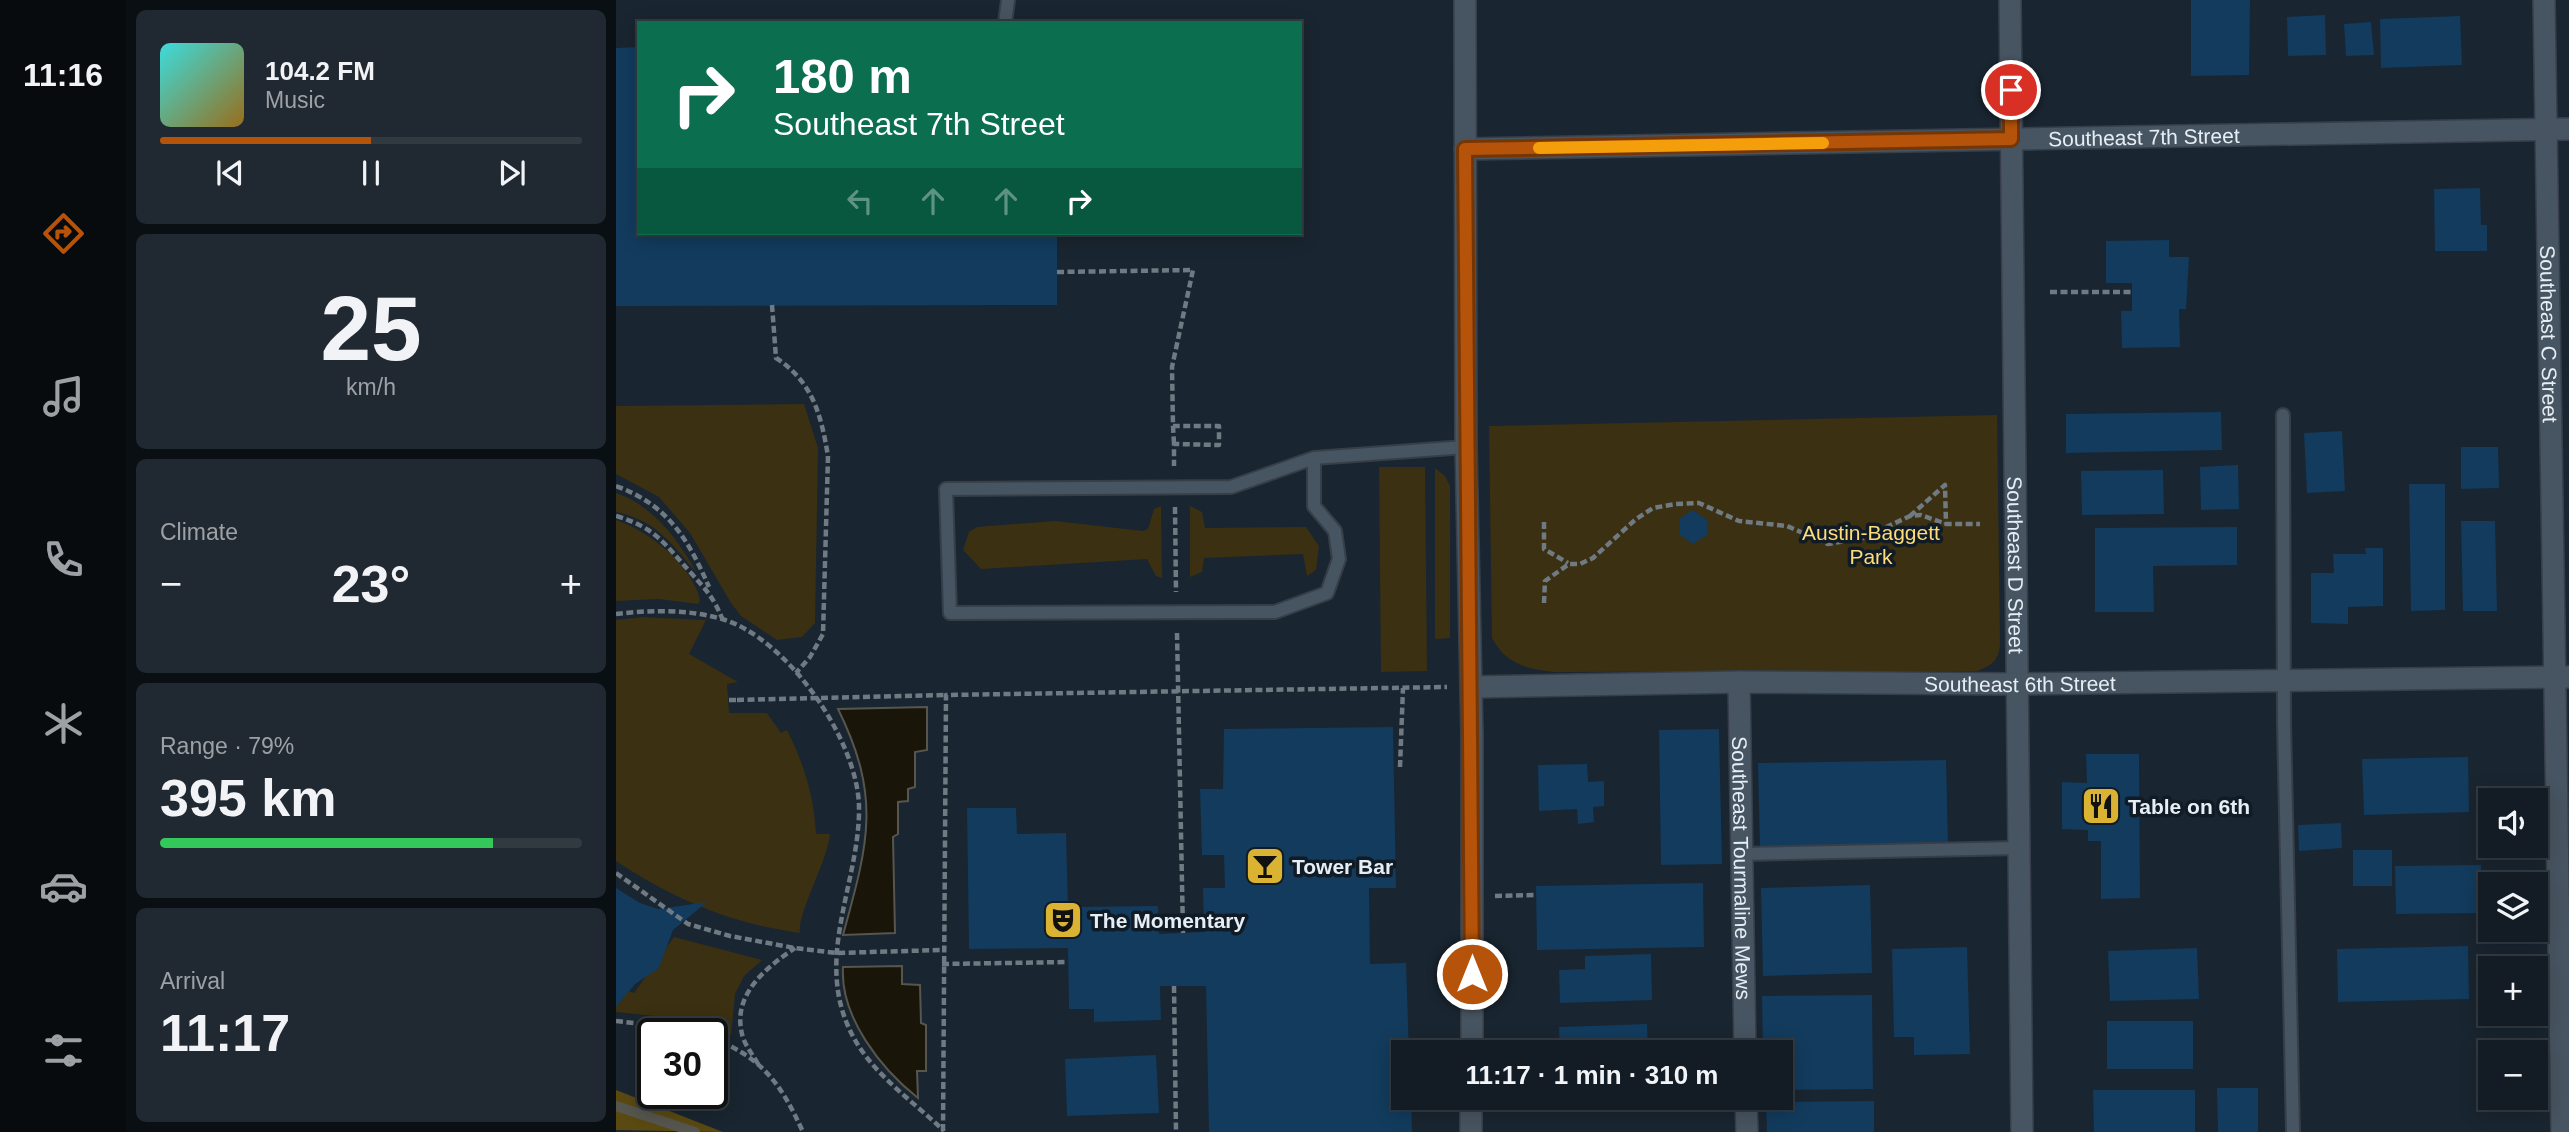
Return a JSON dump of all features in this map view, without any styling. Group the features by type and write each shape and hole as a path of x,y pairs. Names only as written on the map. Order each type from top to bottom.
{"street":[{"path":"1465,0 1466,447 1472,687 1472,1040"},
{"name":"Southeast D Street","path":"2010,0 2022,1132"},
{"name":"Southeast C Street","path":"2544,0 2545,130 2562,677 2562,1132"},
{"name":"Southeast 7th Street","path":"1465,149 2569,129"},
{"name":"Southeast 6th Street","path":"1472,687 1739,682 2017,684 2562,677"},
{"name":"Southeast Tourmaline Mews","path":"1739,682 1745,1040"},
{"path":"1471,1110 1471,1132"},
{"path":"1746,1110 1747,1132"}],"lane":[{"path":"1005,21 1008,0"},
{"path":"2283,415 2285,738 2293,1132"},
{"path":"1314,458 1314,506 1335,531 1339,559 1327,593 1276,612 950,613 946,489 1231,486 1314,458 1466,447"},
{"path":"1742,854 2019,848"}],"path":[{"path":"1057,272 1193,270 1172,368 1183,933"},
{"path":"2050,292 2132,292"},
{"path":"772,305 776,358 797,371 809,390 824,433 828,456 823,634 810,657 796,673"},
{"path":"1174,426 1219,426 1219,444 1174,444"},
{"path":"1544,522 1544,549 1569,564 1580,564 1593,558 1636,519 1653,508 1676,504 1699,503 1739,521 1787,526 1828,544 1863,538 1910,516 1945,485 1947,524"},
{"path":"616,486 650,502 666,515 691,546 723,619"},
{"path":"1910,516 1921,515 1947,524 1980,524"},
{"path":"616,516 637,522 660,537 710,591"},
{"path":"1544,603 1545,581 1569,564"},
{"path":"616,614 656,611 723,619 751,633 796,673 819,698 842,740 859,805 856,853 844,898 837,953 839,992 848,1027 877,1070 944,1132"},
{"path":"729,700 1472,687"},
{"path":"1400,767 1399,729 1404,715 1403,688"},
{"path":"944,1132 942,950 946,695"},
{"path":"616,873 688,924 794,948 837,953 942,950"},
{"path":"1504,896 1536,895"},
{"path":"794,948 762,972 747,994 741,1034 758,1063 785,1092 803,1132"},
{"path":"942,964 1068,962"},
{"path":"1174,986 1176,1132"},
{"path":"616,1021 637,1023"},
{"path":"728,1044 758,1063"}],"green space":[{"path":"804,404 818,448 815,623 802,637 777,640 741,616 690,533 659,497 616,474 616,406"},
{"name":"Austin-Baggett Park","path":"1997,415 2000,643 1997,658 1983,669 1554,672 1518,664 1504,654 1492,638 1489,426"},
{"path":"1379,467 1425,467 1427,671 1381,672"},
{"path":"1435,468 1445,476 1450,486 1450,638 1435,639"},
{"path":"616,493 642,506 653,515 682,549 697,573 671,543 653,528 643,521 616,512"},
{"path":"1161,506 1162,578 1156,576 1147,559 981,569 963,550 969,532 977,527 1055,521 1143,531 1148,529 1154,509"},
{"path":"1190,506 1202,512 1205,528 1306,527 1319,546 1316,570 1307,576 1303,554 1204,558 1202,572 1190,577"},
{"path":"616,520 642,532 679,562 696,587 700,600 698,604 659,599 616,601"},
{"path":"643,617 706,620 689,654 738,682 727,684 729,713 767,713 781,733 787,730 807,780 816,834 830,834 824,859 803,913 800,933 751,923 704,908 659,887 616,861 616,620"},
{"path":"674,937 762,960 744,976 735,994 731,1035 728,1034 728,1018 675,1018 616,1012 616,986 634,993"}],"shaded area":[{"path":"927,707 927,750 915,752 915,787 908,789 908,801 898,802 898,834 893,837 895,933 843,935 864,847 866,796 852,741 838,709"},
{"path":"902,966 902,984 920,985 921,1023 926,1025 926,1071 917,1071 918,1098 890,1072 865,1040 848,1004 844,986 843,967"},
{"path":"616,1090 637,1098 637,1109 664,1109 723,1132 616,1130"}],"building":[{"path":"2191,0 2250,0 2249,75 2191,76"},
{"path":"2325,15 2326,55 2288,56 2287,17"},
{"path":"2460,16 2462,65 2381,68 2380,19"},
{"path":"2371,22 2374,55 2346,56 2344,24"},
{"path":"637,47 637,235 1057,235 1057,305 616,306 616,48"},
{"path":"2480,188 2481,225 2487,225 2487,251 2435,251 2434,189"},
{"path":"2169,240 2169,257 2189,257 2186,309 2179,309 2180,347 2122,348 2121,311 2132,311 2132,283 2106,283 2106,241"},
{"path":"2221,412 2222,450 2066,453 2066,414"},
{"path":"2342,431 2345,491 2307,493 2304,433"},
{"path":"2461,447 2498,447 2499,488 2461,489"},
{"path":"2238,465 2239,509 2201,510 2200,467"},
{"path":"2163,470 2164,514 2082,515 2081,471"},
{"path":"2409,484 2445,484 2445,610 2411,611"},
{"path":"1693,510 1707,520 1707,535 1693,544 1680,535 1679,519"},
{"path":"2461,521 2495,521 2497,611 2463,611"},
{"path":"2237,527 2237,565 2153,566 2154,612 2095,612 2095,528"},
{"path":"2365,548 2383,548 2383,606 2348,607 2348,624 2311,623 2311,573 2334,573 2333,554 2366,554"},
{"name":"The Momentary","path":"1393,727 1396,888 1369,888 1370,964 1406,963 1409,1040 1391,1040 1391,1110 1411,1110 1412,1132 1209,1132 1206,986 1160,986 1161,1020 1094,1022 1094,1009 1069,1009 1068,948 969,949 967,808 1016,808 1017,834 1066,833 1068,907 1158,906 1159,934 1204,932 1203,888 1225,888 1224,855 1202,855 1200,789 1223,789 1224,729"},
{"path":"1719,729 1722,864 1661,865 1659,730"},
{"name":"Table on 6th","path":"2086,754 2139,754 2140,898 2101,899 2101,841 2088,841 2088,830 2062,829 2062,782 2087,783"},
{"path":"2468,757 2469,812 2364,815 2362,759"},
{"path":"1946,760 1948,845 1760,848 1758,763"},
{"path":"1587,764 1588,782 1604,781 1604,806 1593,807 1594,822 1578,824 1577,809 1539,811 1538,765"},
{"path":"2341,823 2342,848 2299,851 2298,825"},
{"path":"2353,850 2392,850 2392,886 2353,886"},
{"path":"2481,865 2481,872 2478,872 2478,913 2396,914 2395,866"},
{"path":"1703,883 1704,947 1537,950 1536,886"},
{"path":"1870,885 1872,973 1763,976 1761,888"},
{"path":"616,888 640,903 658,909 707,902 673,930 659,968 635,984 616,1007"},
{"path":"2468,946 2469,999 2338,1002 2337,949"},
{"path":"1967,947 1970,1054 1914,1055 1914,1037 1894,1037 1892,949"},
{"path":"2197,948 2199,999 2110,1001 2108,951"},
{"path":"1651,954 1652,1000 1560,1003 1559,970 1585,969 1585,956"},
{"path":"1872,995 1873,1089 1793,1090 1793,1040 1763,1040 1762,996"},
{"path":"2107,1021 2193,1021 2193,1069 2107,1069"},
{"path":"1647,1024 1648,1040 1560,1040 1559,1027"},
{"path":"1156,1055 1159,1113 1067,1116 1065,1059"},
{"path":"2217,1088 2258,1088 2258,1132 2218,1132"},
{"path":"2093,1090 2195,1090 2195,1132 2094,1132"},
{"path":"1874,1101 1874,1132 1767,1132 1766,1110 1793,1110 1793,1102"}],"waterway":[{"path":"616,1106 695,1132"}],"slow traffic":[{"path":"1539,148 1823,143"}],"place":[{"name":"Table on 6th","path":"2101,806"},
{"name":"Tower Bar","path":"1265,866"},
{"name":"The Momentary","path":"1063,920"}],"route":[{"path":"1472,974 1472,720 1466,447 1465,149 2011,139 2011,90"}]}
